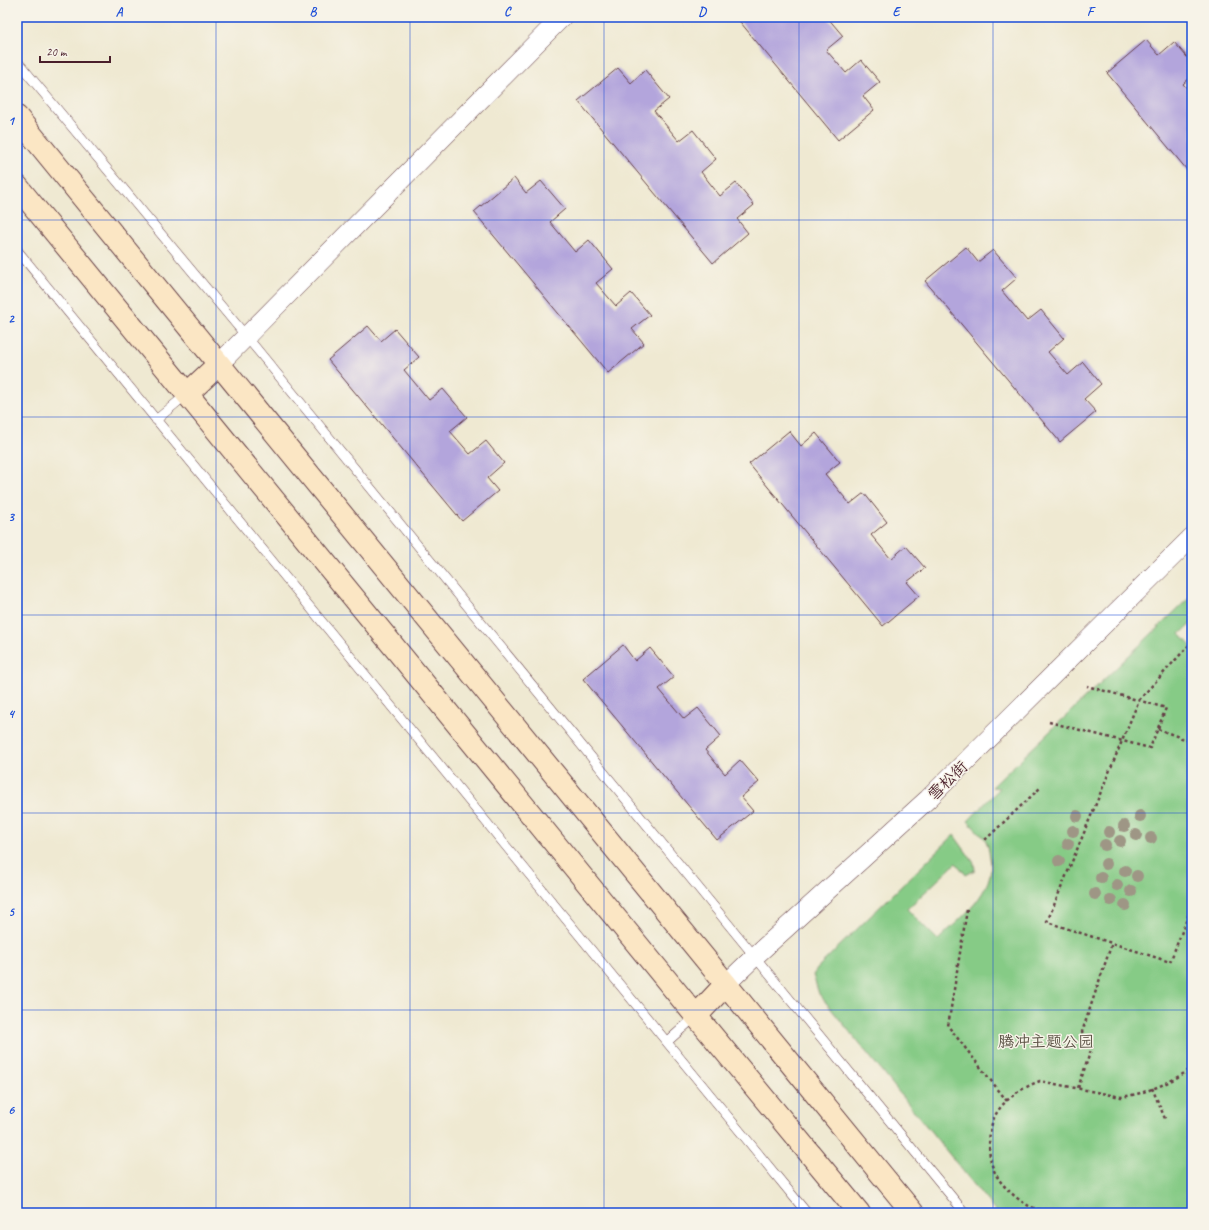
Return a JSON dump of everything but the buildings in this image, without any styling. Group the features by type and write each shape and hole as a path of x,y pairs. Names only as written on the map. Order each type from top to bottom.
{"street":[{"path":"187,394 219,364 562,17"},
{"path":"17,118 913,1213"},
{"path":"17,186 859,1213"},
{"name":"雪松街","path":"696,1016 754,956 928,800 1192,537"}],"lane":[{"path":"17,61 246,336 965,1213"},
{"path":"17,250 807,1213"},
{"path":"156,420 187,394"},
{"path":"667,1042 696,1016"}],"path":[{"path":"1189,644 1139,700 1047,922 1170,962 1192,906"},
{"path":"1049,722 1150,748 1166,708 1087,686"},
{"path":"1158,729 1192,742"},
{"path":"985,840 1040,788"},
{"path":"967,910 948,1026 1007,1101"},
{"path":"1078,1088 1092,1047 1082,1032 1112,943"},
{"path":"1052,1213 1030,1206 1016,1197 1006,1188 993,1168 990,1132 996,1114 1007,1101 1029,1085 1040,1081 1122,1097 1135,1095 1182,1075 1192,1068"},
{"path":"1152,1088 1166,1121"}],"green space":[{"name":"腾冲主题公园","path":"1192,595 1192,623 1180,634 1192,647 1192,1213 997,1213 819,994 813,975 820,965 954,835 974,863 975,870 966,875 956,863 907,909 938,940 966,913 982,893 988,882 991,870 990,857 986,841 968,821 1000,788 992,787"}]}
